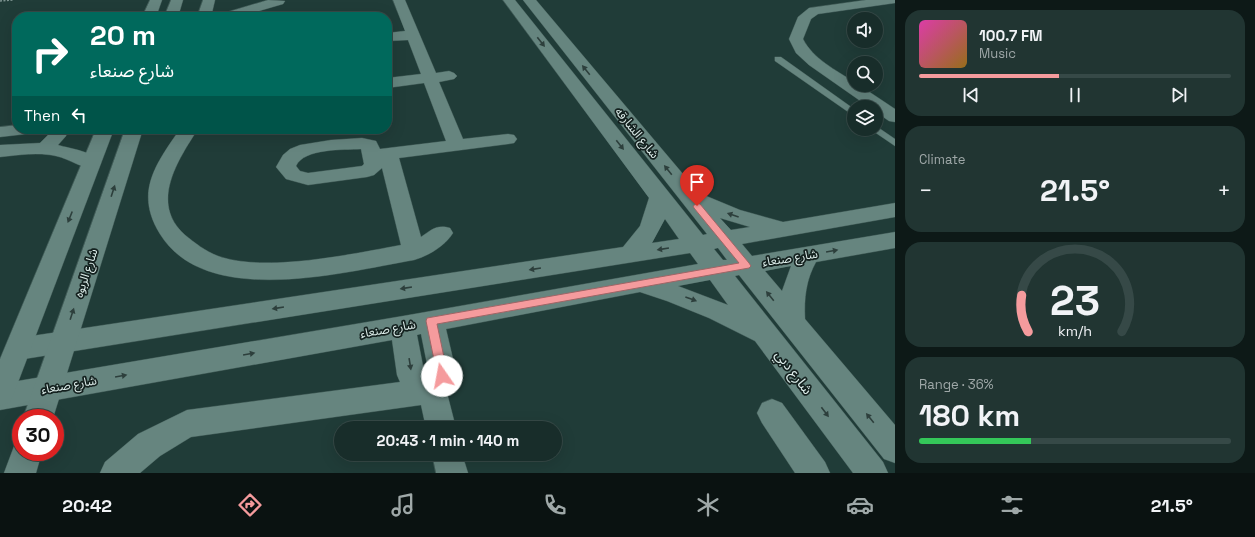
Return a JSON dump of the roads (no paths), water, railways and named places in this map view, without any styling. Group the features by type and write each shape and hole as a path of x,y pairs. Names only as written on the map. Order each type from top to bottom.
{"street":[{"path":"151,12 156,0"},
{"path":"173,12 177,0"},
{"path":"205,12 209,0"},
{"path":"258,0 294,0"},
{"path":"400,0 457,146"},
{"name":"شارع الشارقه","path":"509,0 716,270"},
{"name":"شارع الشارقه","path":"529,0 746,266"},
{"path":"893,0 814,11 805,17 796,40 801,50 814,62 895,117"},
{"path":"240,12 279,1"},
{"path":"523,18 543,17"},
{"path":"392,28 411,30"},
{"path":"392,36 411,30"},
{"path":"392,82 449,76"},
{"path":"0,132 12,131"},
{"path":"46,148 58,134"},
{"path":"0,393 103,134"},
{"name":"شارع الربوه","path":"41,409 132,134"},
{"path":"187,134 172,153 164,167 159,182 158,198 160,214 167,229 180,245 202,259 229,268 268,272 295,271 414,252 442,233"},
{"path":"414,252 380,155 508,139"},
{"path":"0,151 46,148 78,156 91,163"},
{"path":"688,195 733,215 784,229"},
{"path":"630,254 643,240 652,226 658,211 660,197"},
{"path":"18,349 696,244 895,210"},
{"name":"شارع صنعاء","path":"0,397 403,327 641,283 808,256 895,240"},
{"path":"793,323 792,303 794,285 800,269 808,256"},
{"path":"746,266 895,448"},
{"name":"شارع دبي","path":"716,270 872,473"},
{"path":"641,283 703,304 736,319 767,336"},
{"path":"116,473 149,444 187,424 420,392 432,388 437,385 442,376 431,321"},
{"path":"403,327 411,375 414,380 425,388 432,388"},
{"path":"432,388 440,421"},
{"path":"772,413 814,473"},
{"path":"20,473 24,461"},
{"path":"449,461 452,473"}],"lane":[{"path":"778,59 847,108"},
{"path":"883,134 895,143"}]}
